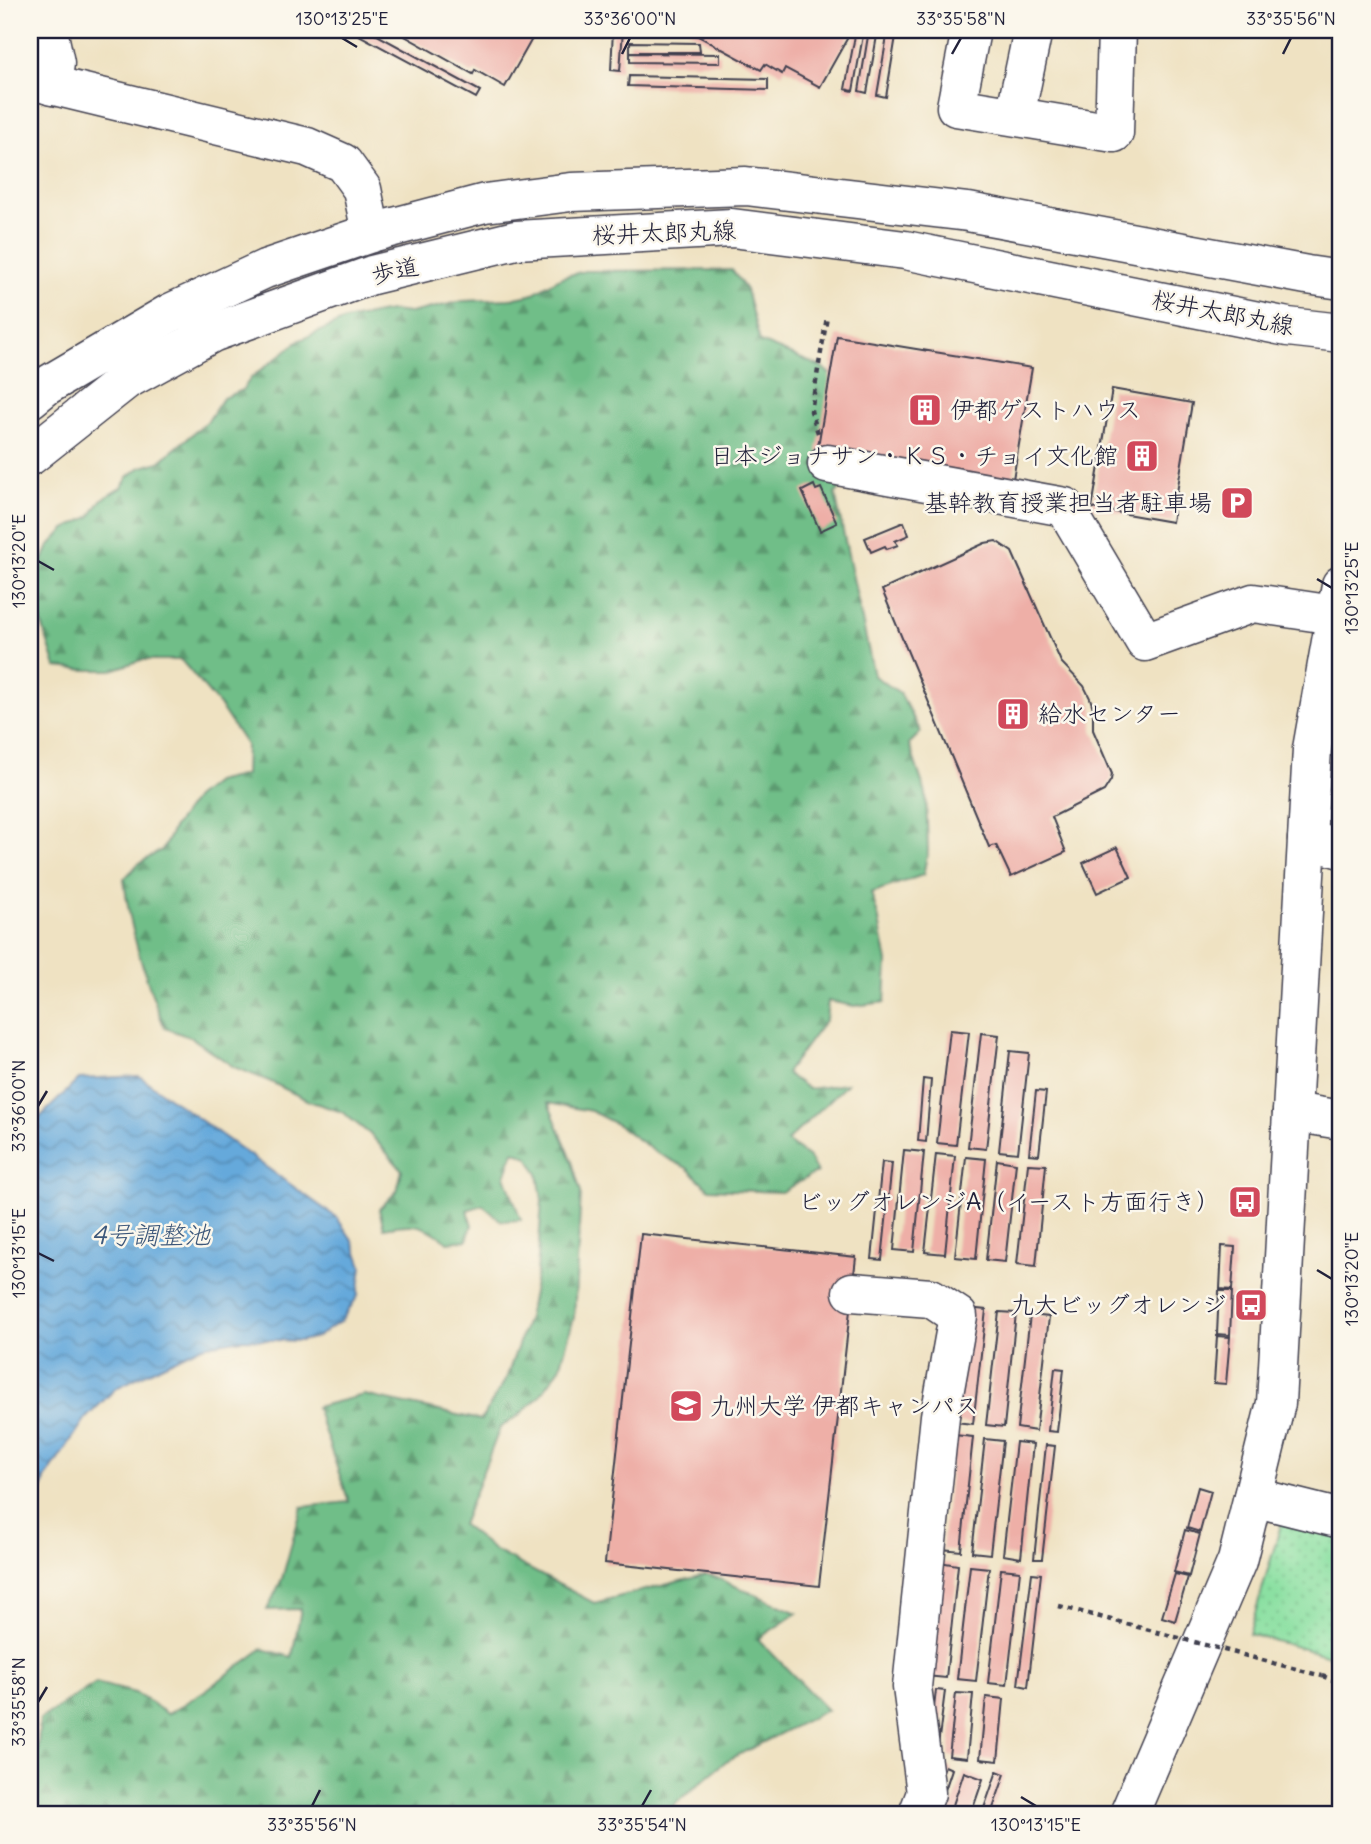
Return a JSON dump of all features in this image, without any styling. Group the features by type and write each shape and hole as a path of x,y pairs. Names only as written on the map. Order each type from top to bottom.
{"main road":[{"path":"48,30 55,63 40,82 307,147 343,163 362,189 371,233"},
{"path":"971,30 956,107 1114,132 1117,30"},
{"path":"1015,116 1033,30"},
{"name":"桜井太郎丸線","path":"38,392 170,313 265,269 371,233 485,203 571,192 746,186 968,212 1341,280"},
{"name":"桜井太郎丸線","path":"33,453 126,380 212,333 372,275 516,240 732,228 905,250 1288,327 1341,333"},
{"path":"827,464 1065,507 1145,642 1254,603 1340,605 1312,749 1324,844 1292,1112 1276,1403 1237,1561 1129,1814"},
{"path":"1292,1112 1341,1120"},
{"path":"852,1292 931,1298 958,1316 940,1416 912,1687 926,1793 918,1814"},
{"path":"1253,1497 1341,1519"}],"path":[{"path":"827,317 811,411 827,464"},
{"path":"1059,1606 1341,1683"}],"green space":[{"path":"732,270 746,290 760,342 822,367 841,384 861,467 835,494 874,676 900,693 921,732 909,744 926,794 928,851 923,875 871,893 887,962 885,1002 854,1006 828,1001 826,1019 786,1073 808,1089 847,1084 787,1141 809,1158 817,1172 781,1192 709,1189 687,1168 655,1152 618,1125 591,1111 548,1103 570,1155 581,1192 574,1317 560,1368 539,1397 500,1428 462,1525 495,1551 594,1603 708,1574 797,1613 758,1639 827,1710 726,1761 674,1805 669,1814 30,1814 30,1786 36,1775 40,1719 96,1683 135,1693 168,1714 262,1649 292,1657 301,1609 267,1610 282,1579 302,1507 349,1502 316,1407 364,1395 481,1420 506,1379 528,1317 537,1272 542,1200 538,1174 528,1157 514,1151 505,1176 521,1220 501,1221 483,1205 467,1210 472,1225 467,1240 448,1242 418,1226 384,1228 379,1209 397,1191 402,1170 371,1135 342,1112 309,1101 234,1067 192,1038 165,1028 139,955 124,879 138,864 163,849 174,827 195,798 215,782 245,775 246,745 220,706 181,660 141,660 112,670 56,667 41,621 38,571 49,546 65,529 90,517 101,500 122,487 128,477 139,468 159,462 208,421 223,398 242,390 252,377 300,340 345,320 391,311 410,313 463,301 510,299 530,295 562,277 585,271"},
{"path":"1283,1518 1341,1532 1341,1659 1249,1634"}],"water":[{"name":"4号調整池","path":"139,1076 337,1218 353,1241 362,1266 358,1296 341,1321 317,1337 300,1341 242,1339 202,1346 116,1388 86,1418 45,1479 30,1541 30,1127 79,1079"}],"building":[{"path":"357,30 368,30 480,91 476,98 355,33"},
{"path":"394,30 478,30 487,35 490,30 537,30 505,87 475,70 473,74"},
{"path":"613,30 623,30 620,71 611,70"},
{"path":"687,30 852,30 820,87 785,68 782,74 765,64 761,70"},
{"path":"856,30 864,30 853,91 845,89"},
{"path":"869,30 878,30 867,93 859,91"},
{"path":"888,30 897,30 886,97 877,95"},
{"path":"630,42 699,43 700,52 630,52"},
{"path":"630,53 720,54 720,63 630,62"},
{"path":"629,76 768,79 768,90 628,86"},
{"name":"伊都ゲストハウス","path":"837,336 1032,368 1012,485 817,452"},
{"name":"日本ジョナサン・ＫＳ・チョイ文化館","path":"1112,389 1192,403 1172,522 1092,508"},
{"path":"814,485 816,490 821,488 837,523 820,531 802,491"},
{"path":"904,522 909,535 895,541 898,545 887,549 885,546 871,552 865,538"},
{"name":"給水センター","path":"996,541 1012,552 1061,662 1084,686 1090,698 1093,730 1112,774 1104,791 1052,817 1066,852 1011,877 996,845 989,847 882,590 985,543"},
{"path":"1117,847 1131,877 1097,893 1083,863"},
{"path":"950,1030 969,1032 956,1145 937,1143"},
{"path":"981,1033 999,1035 986,1149 968,1147"},
{"path":"1010,1051 1029,1053 1018,1153 999,1151"},
{"path":"923,1079 931,1080 926,1142 918,1141"},
{"path":"1036,1091 1046,1092 1039,1155 1029,1154"},
{"path":"904,1150 924,1152 914,1252 894,1250"},
{"path":"936,1154 955,1156 945,1254 925,1252"},
{"path":"966,1157 986,1159 976,1259 955,1257"},
{"path":"997,1160 1016,1163 1005,1262 986,1260"},
{"path":"882,1162 892,1163 882,1260 872,1259"},
{"path":"1028,1164 1046,1165 1036,1266 1017,1264"},
{"path":"641,1234 856,1257 819,1586 605,1563"},
{"path":"1222,1246 1235,1247 1232,1290 1220,1289"},
{"path":"1219,1291 1232,1291 1230,1335 1217,1334"},
{"path":"968,1308 986,1310 973,1424 955,1422"},
{"path":"999,1312 1016,1313 1004,1427 986,1425"},
{"path":"1030,1315 1049,1317 1036,1431 1017,1428"},
{"path":"1217,1336 1230,1337 1226,1384 1214,1383"},
{"path":"1055,1368 1064,1369 1057,1432 1048,1431"},
{"path":"954,1435 973,1437 961,1551 942,1549"},
{"path":"985,1439 1003,1441 990,1554 972,1552"},
{"path":"1016,1442 1033,1444 1021,1558 1003,1555"},
{"path":"1046,1445 1055,1446 1042,1559 1034,1559"},
{"path":"1198,1487 1211,1491 1200,1532 1187,1528"},
{"path":"1185,1530 1200,1534 1189,1576 1174,1572"},
{"path":"939,1562 958,1565 946,1678 926,1676"},
{"path":"970,1566 989,1568 976,1681 957,1679"},
{"path":"1001,1569 1020,1571 1007,1685 988,1683"},
{"path":"1032,1573 1041,1574 1028,1687 1018,1685"},
{"path":"1175,1574 1188,1577 1175,1621 1162,1617"},
{"path":"936,1690 945,1691 937,1754 929,1753"},
{"path":"956,1693 973,1694 967,1758 949,1756"},
{"path":"986,1697 1004,1699 998,1761 980,1759"},
{"path":"945,1766 952,1769 937,1814 928,1814"},
{"path":"997,1771 1005,1774 991,1814 982,1814"},
{"path":"964,1772 983,1779 971,1814 950,1814"}],"place":[{"name":"伊都ゲストハウス","path":"925,410"},
{"name":"日本ジョナサン・ＫＳ・チョイ文化館","path":"1142,456"},
{"name":"基幹教育授業担当者駐車場","path":"1237,503"},
{"name":"給水センター","path":"1013,714"},
{"name":"ビッグオレンジA（イースト方面行き）","path":"1245,1202"},
{"name":"九大ビッグオレンジ","path":"1251,1305"},
{"name":"九州大学 伊都キャンパス","path":"686,1406"}]}
